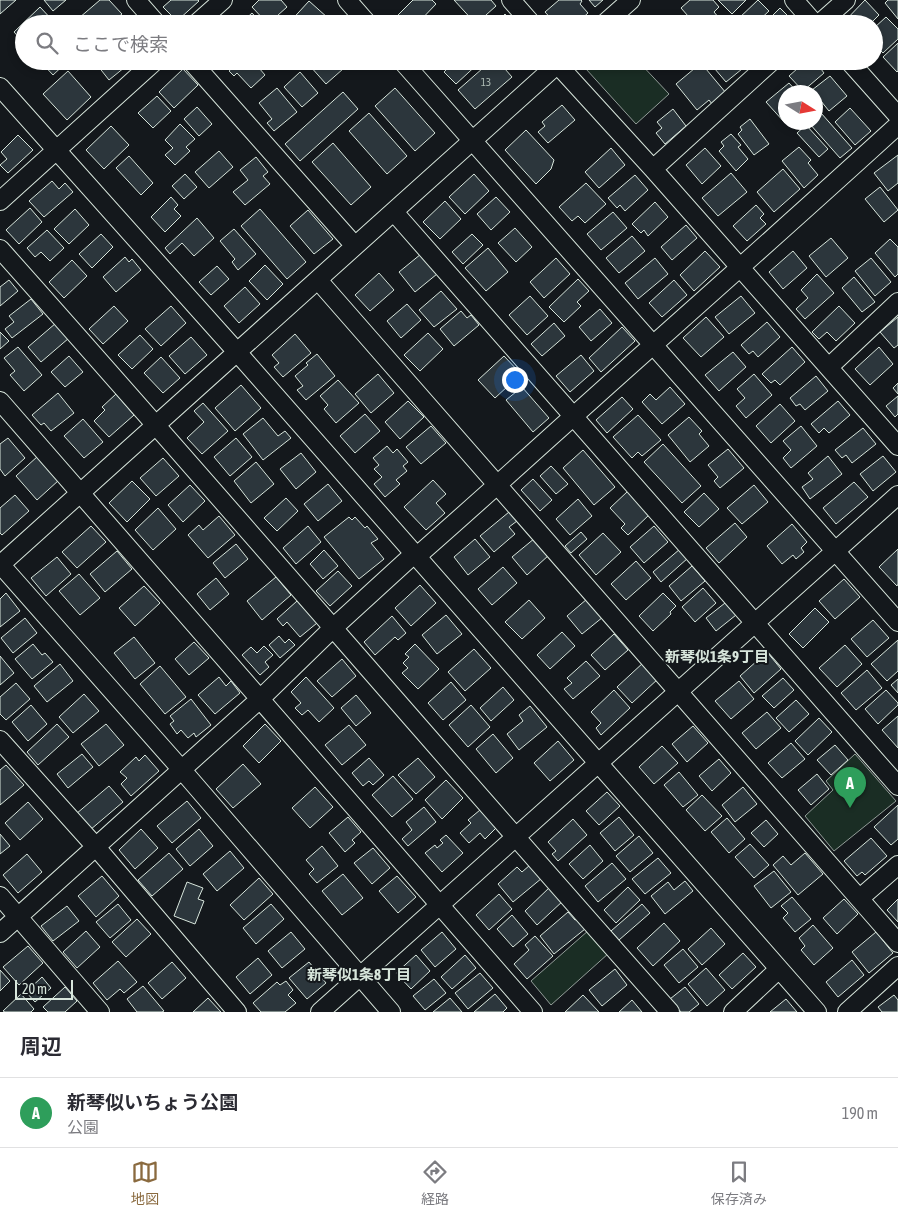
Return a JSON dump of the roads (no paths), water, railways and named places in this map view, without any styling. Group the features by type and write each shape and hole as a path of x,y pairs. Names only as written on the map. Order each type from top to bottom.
{"street":[{"path":"136,0 149,15"},
{"path":"206,15 222,0"},
{"path":"347,0 360,15"},
{"path":"511,0 524,15"},
{"path":"614,15 631,0"},
{"path":"794,0 808,15"},
{"path":"826,15 846,0"},
{"path":"0,201 145,70"},
{"path":"199,70 355,246"},
{"path":"410,70 898,622"},
{"path":"391,1012 182,770 0,565 552,70"},
{"path":"566,70 898,446"},
{"path":"653,169 762,70"},
{"path":"857,70 898,116"},
{"path":"0,87 237,352 817,1012"},
{"path":"0,932 260,699 333,628 498,485 898,125"},
{"path":"394,212 898,786"},
{"path":"0,249 156,424 515,837 670,1012"},
{"path":"318,280 898,943"},
{"path":"829,367 898,302"},
{"path":"0,401 533,1012"},
{"path":"320,1012 834,550 898,495"},
{"path":"0,740 96,847 237,1012"},
{"path":"860,898 898,865"},
{"path":"0,896 100,1012"},
{"path":"847,1012 898,966"},
{"path":"733,1012 779,969"}],"place":[{"name":"新琴似いちょう公園","path":"850,808"}],"district":[{"name":"新琴似1条9丁目","path":"717,656"},
{"name":"新琴似1条8丁目","path":"359,974"}]}
